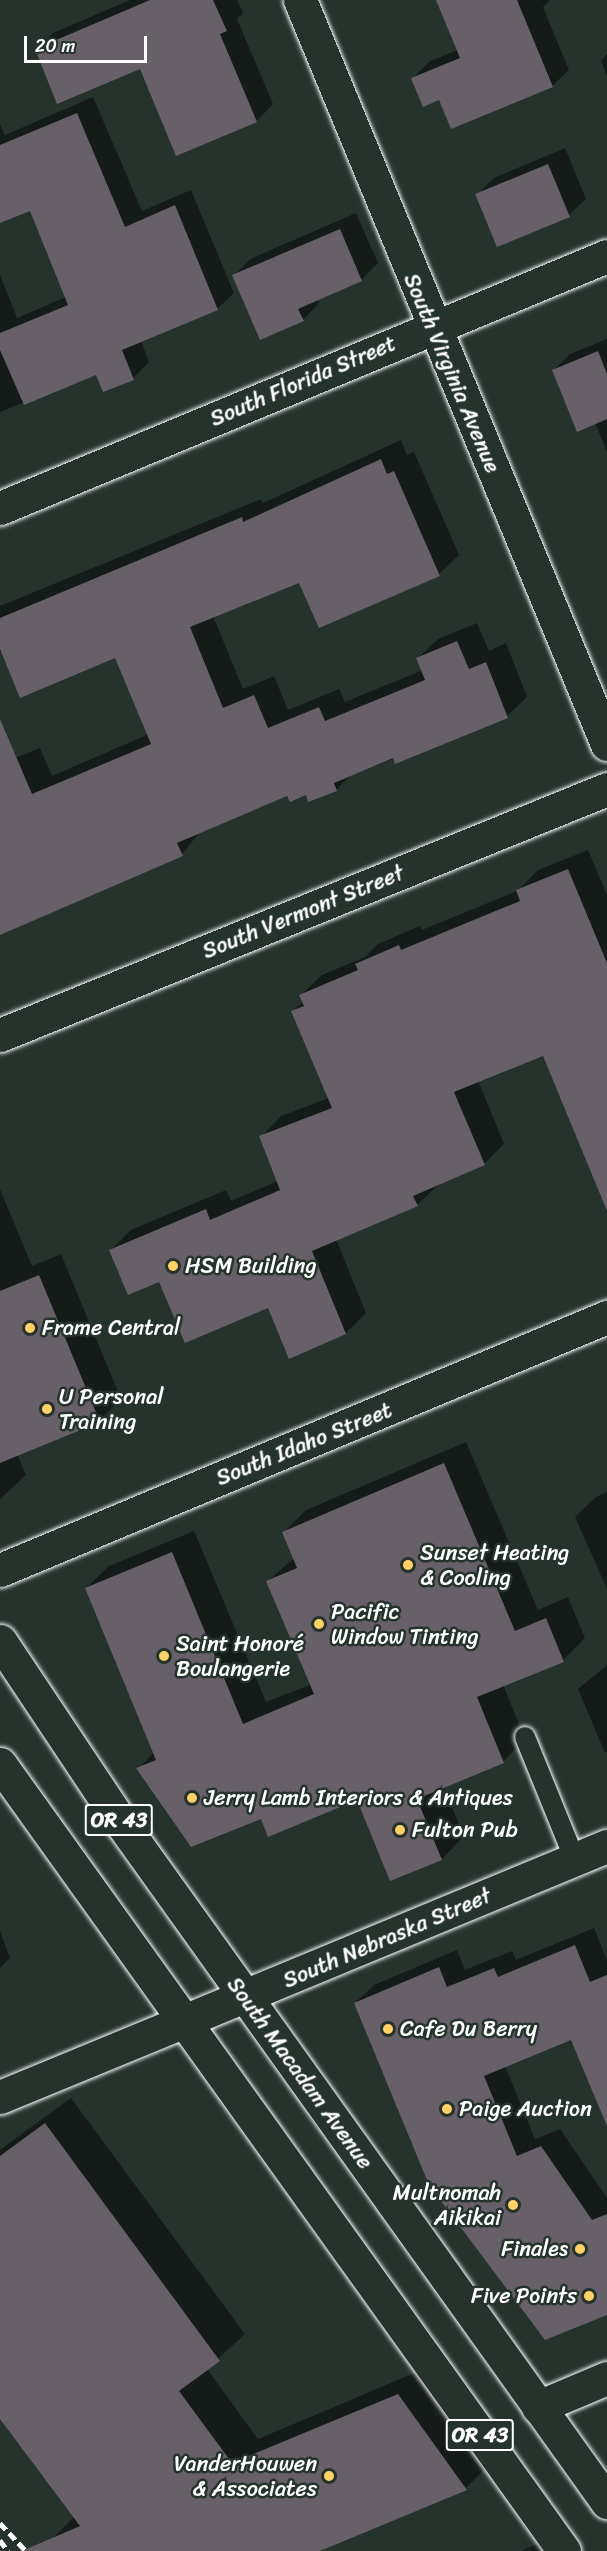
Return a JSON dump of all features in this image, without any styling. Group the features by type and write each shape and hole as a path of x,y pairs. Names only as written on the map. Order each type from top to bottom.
{"street":[{"name":"South Virginia Avenue","path":"300,0 607,744"},
{"name":"South Florida Street","path":"0,508 607,256"},
{"name":"South Vermont Street","path":"0,1035 607,789"},
{"name":"South Idaho Street","path":"0,1570 607,1317"},
{"name":"South Macadam Avenue","path":"0,1641 122,1824 607,2502"},
{"name":"OR 43","path":"0,1764 564,2551"},
{"name":"South Nebraska Street","path":"0,2097 607,1846"},
{"path":"538,2407 607,2378"}],"lane":[{"path":"525,1737 575,1860"}],"building":[{"path":"150,0 213,0 227,31 220,34 257,122 176,156 140,69 57,104 35,49"},
{"path":"436,0 517,0 553,87 451,129 439,100 423,107 411,78 460,58"},
{"path":"77,113 125,227 175,205 218,310 122,350 134,380 103,392 96,375 24,405 0,350 0,333 68,305 30,211 0,223 0,145"},
{"path":"548,164 570,217 497,247 475,194"},
{"path":"340,229 362,281 298,309 304,321 260,340 232,275"},
{"path":"598,351 607,374 607,419 577,432 552,370"},
{"path":"381,459 387,474 394,471 440,576 319,628 299,583 190,627 223,708 254,695 268,728 319,707 325,721 425,680 416,658 457,641 469,669 486,662 508,718 395,764 393,758 334,783 337,791 308,802 306,795 290,802 287,796 177,843 183,856 0,935 0,719 32,794 151,744 115,658 20,698 0,649 0,618 242,517 243,522"},
{"path":"568,869 607,963 607,1211 543,1056 454,1092 485,1165 413,1196 418,1206 312,1251 346,1334 289,1359 268,1308 185,1343 159,1282 128,1295 109,1250 206,1209 210,1220 280,1190 259,1136 332,1108 291,1011 304,1006 299,995 358,970 355,964 399,945 401,950 520,901 516,890"},
{"path":"39,1275 100,1422 0,1463 0,1291"},
{"path":"444,1463 515,1631 546,1618 564,1662 477,1697 504,1763 417,1799 442,1860 390,1881 357,1800 268,1837 261,1819 191,1847 136,1768 156,1760 85,1588 172,1552 243,1724 314,1694 266,1581 297,1568 282,1532"},
{"path":"575,1945 590,1982 607,1975 607,2126 571,2040 484,2076 517,2156 541,2146 592,2220 607,2214 607,2315 545,2340 429,2185 354,2003 439,1967 447,1987 494,1968 498,1977"},
{"path":"45,2123 220,2361 179,2391 232,2463 398,2394 467,2490 320,2551 22,2551 80,2526 0,2419 0,2156"}],"railway":[{"path":"0,2523 26,2551"},
{"path":"0,2540 8,2551"}],"place":[{"name":"HSM Building","path":"173,1266"},
{"name":"Frame Central","path":"30,1328"},
{"name":"U Personal Training","path":"47,1409"},
{"name":"Sunset Heating & Cooling","path":"408,1565"},
{"name":"Pacific Window Tinting","path":"319,1624"},
{"name":"Saint Honoré Boulangerie","path":"164,1656"},
{"name":"Jerry Lamb Interiors & Antiques","path":"192,1798"},
{"name":"Fulton Pub","path":"400,1830"},
{"name":"Cafe Du Berry","path":"388,2029"},
{"name":"Paige Auction","path":"447,2109"},
{"name":"Multnomah Aikikai","path":"513,2205"},
{"name":"Finales","path":"580,2249"},
{"name":"Five Points","path":"589,2296"},
{"name":"VanderHouwen & Associates","path":"329,2476"}]}
